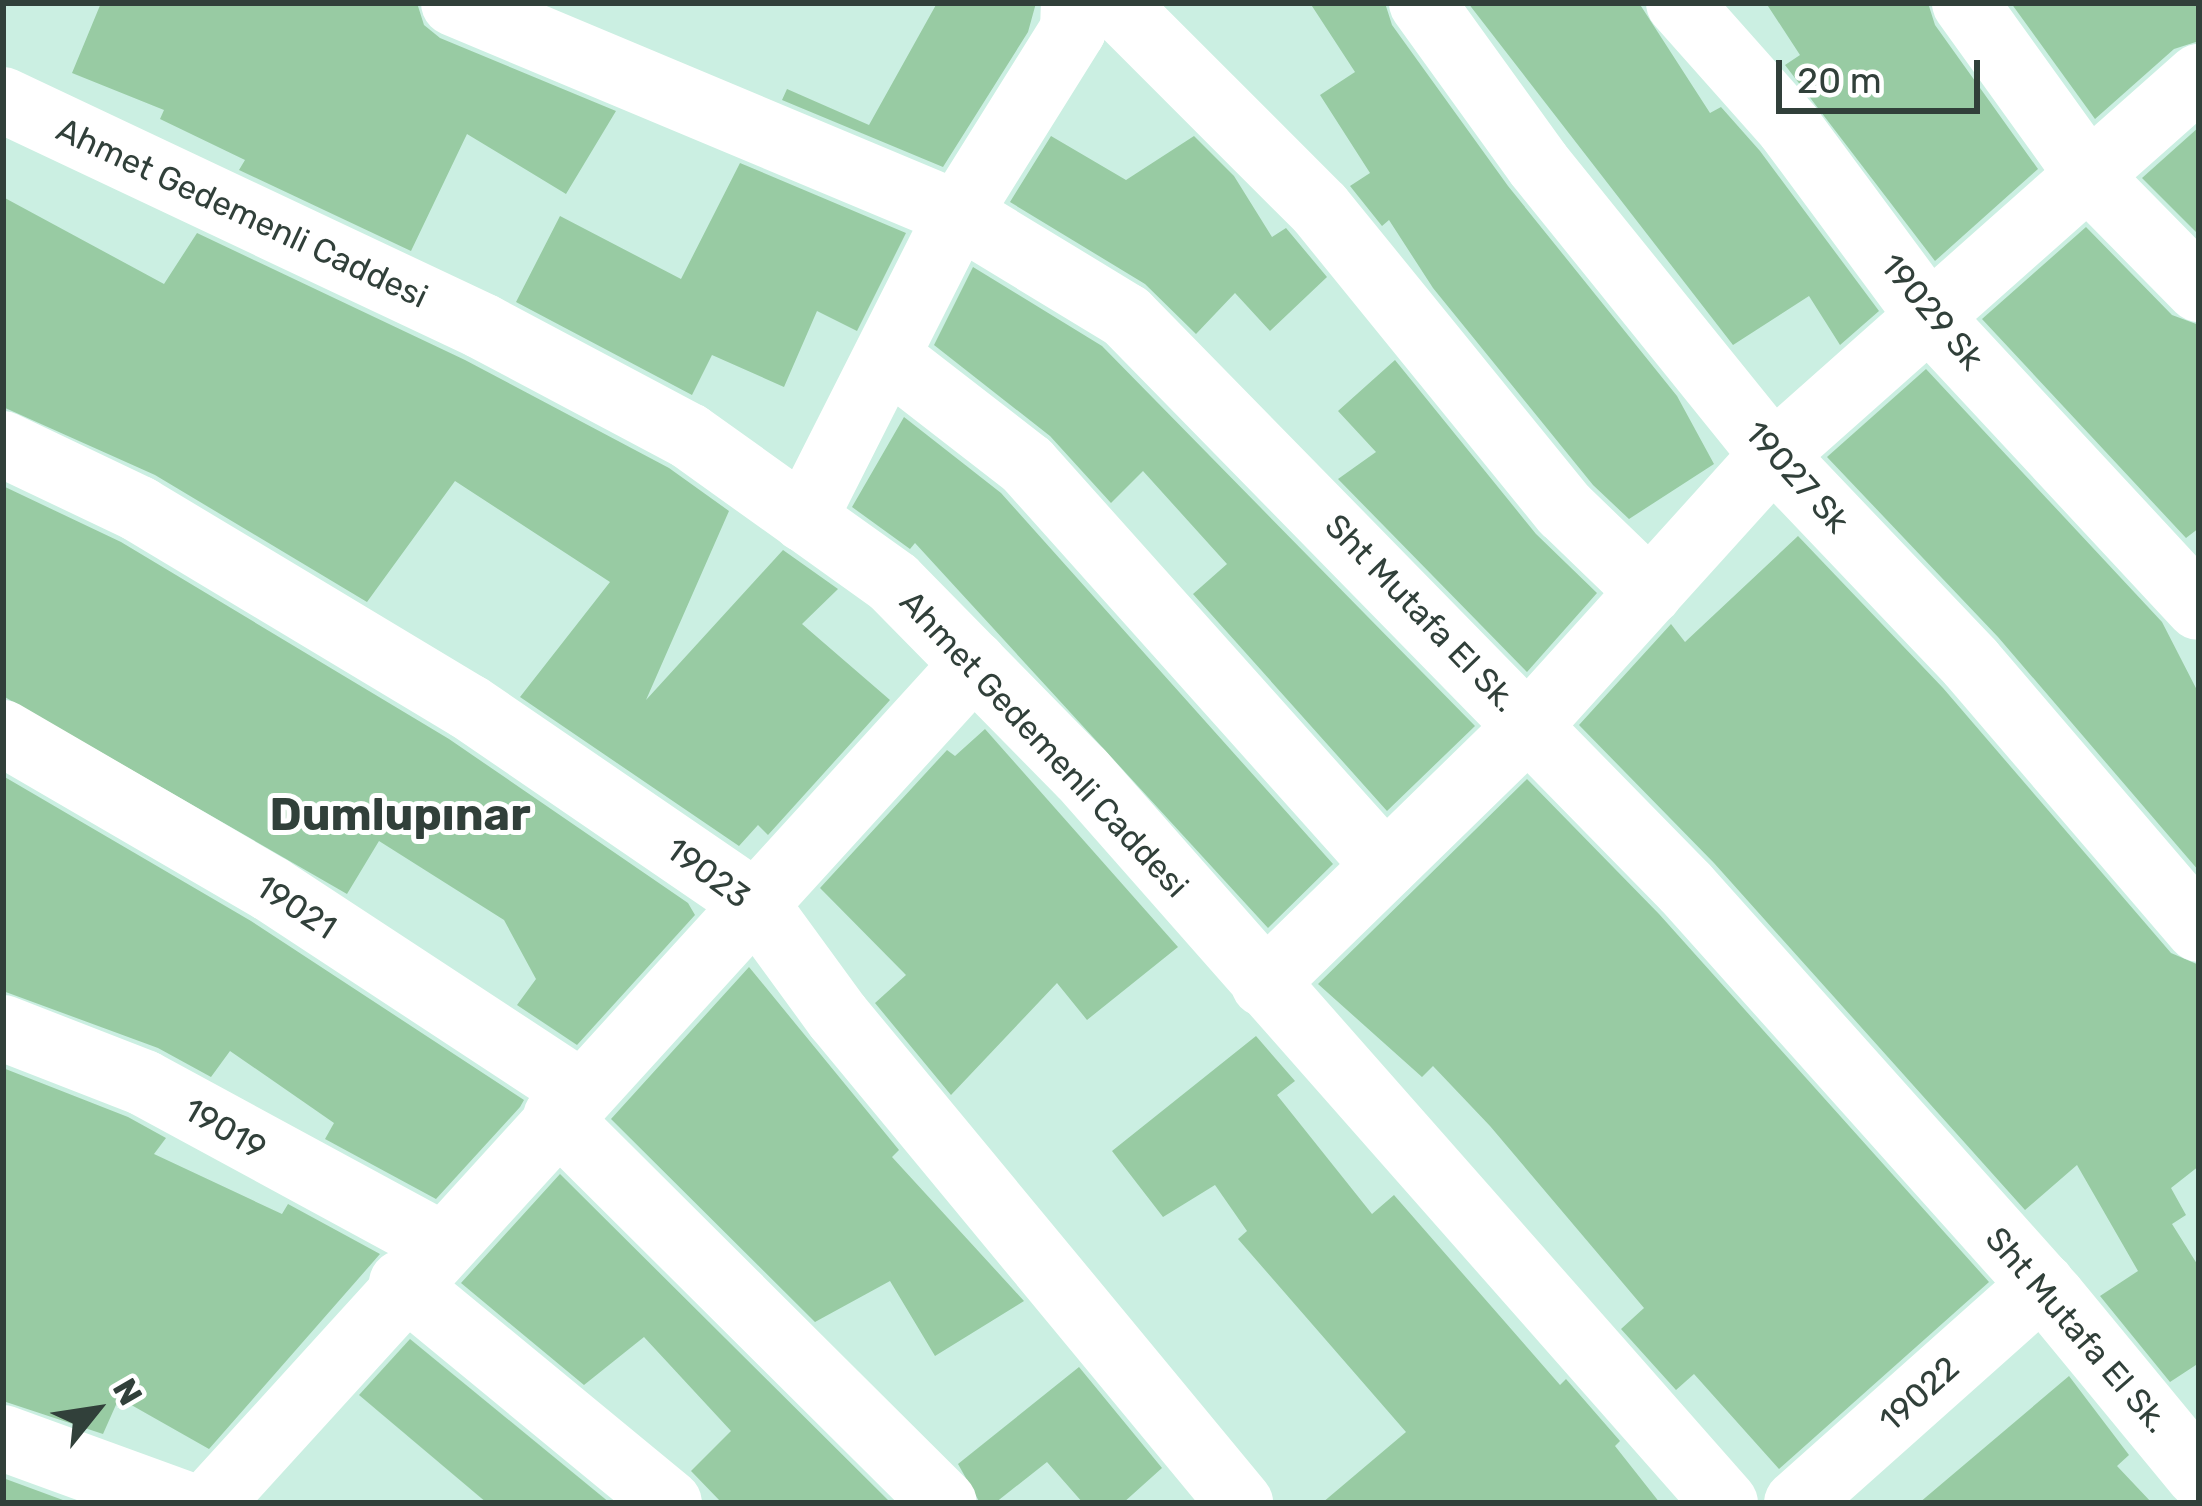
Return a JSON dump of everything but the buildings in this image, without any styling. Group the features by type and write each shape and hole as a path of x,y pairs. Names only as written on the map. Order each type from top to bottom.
{"street":[{"name":"Sht Mutafa El Sk.","path":"454,3 958,214 1126,316 1529,724 2042,1286 2187,1435"},
{"path":"804,519 958,214 1073,30 1073,3"},
{"path":"1114,3 1320,208 1565,510 1650,592"},
{"name":"19027 Sk","path":"1422,3 1538,164 1773,455 1971,663 2199,929"},
{"name":"19029 Sk","path":"1679,3 1789,127 1931,319 2199,608"},
{"path":"1964,3 2092,180 2199,289"},
{"path":"1264,984 1529,724 1773,455 2092,180 2199,77"},
{"name":"Ahmet Gedemenli Caddesi","path":"3,100 482,326 689,436 894,583 1082,774 1725,1503"},
{"path":"889,358 1027,465 1385,865"},
{"name":"19023","path":"3,444 139,509 469,707 754,902 838,1016 1240,1503"},
{"path":"210,1503 420,1263 974,664"},
{"name":"19021","path":"3,733 271,890 569,1105 944,1503"},
{"name":"19019","path":"3,1028 144,1083 420,1263 669,1503"},
{"name":"19022","path":"1797,1503 2042,1286"},
{"path":"3,1438 182,1503"}],"district":[{"name":"Dumlupınar","path":"400,815"}]}
